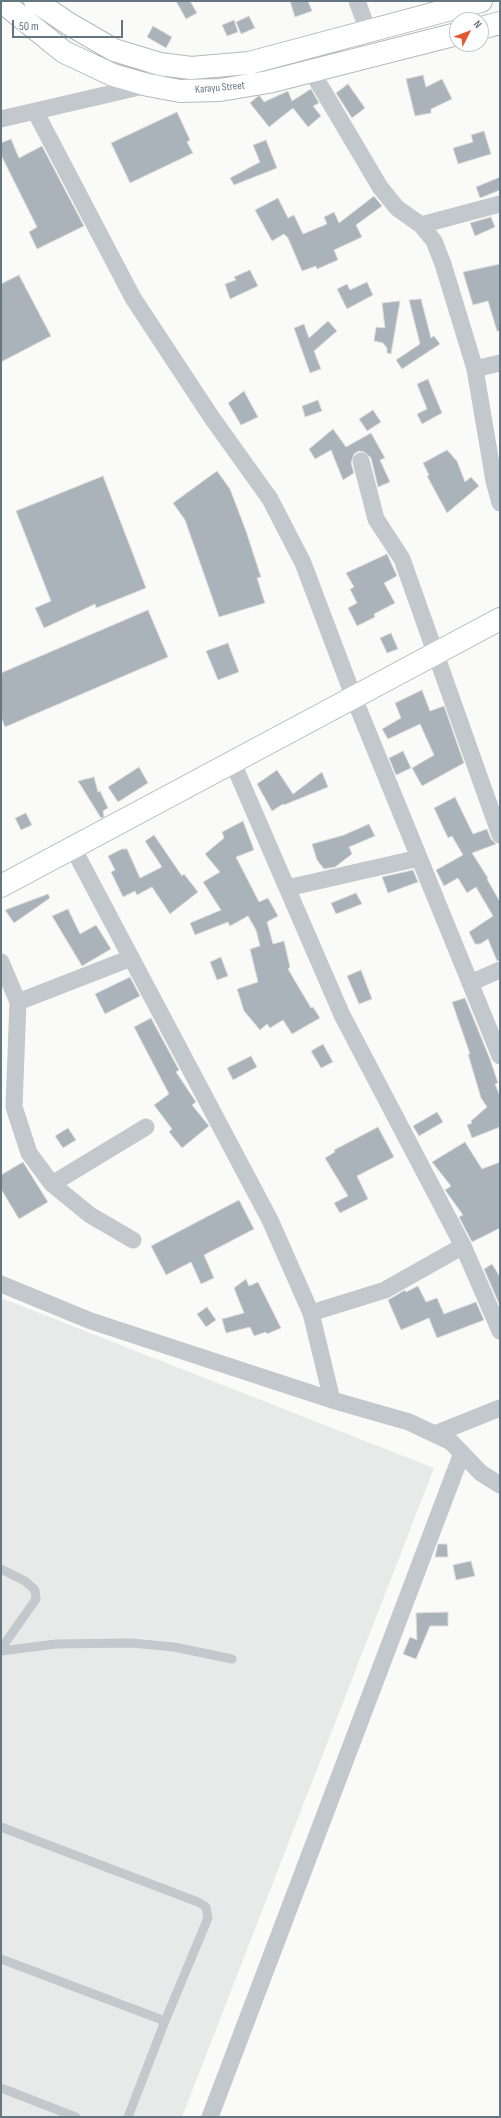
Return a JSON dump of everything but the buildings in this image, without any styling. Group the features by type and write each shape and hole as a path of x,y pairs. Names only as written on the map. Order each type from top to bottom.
{"main road":[{"name":"Karayu Street","path":"1,1 64,52 113,74 148,85 180,91 220,90 312,72 449,36"},
{"name":"Karayu Street","path":"35,1 69,24 114,50 164,64 191,68 249,63 481,1"},
{"path":"489,26 500,23"},
{"path":"1,886 500,619"}],"street":[{"path":"357,1 368,31"},
{"path":"1,119 148,85 164,64"},
{"path":"312,72 380,187 397,208 421,225 434,241 443,264 476,369 494,481 500,503"},
{"path":"35,111 133,298 212,418 270,499 303,563 354,698 500,1056"},
{"path":"421,225 500,204"},
{"path":"476,369 500,363"},
{"path":"361,461 376,519 402,559 434,654 500,835"},
{"path":"233,763 342,1015 463,1246 500,1331"},
{"path":"73,848 270,1220 311,1313 332,1400"},
{"path":"287,888 419,858"},
{"path":"18,1002 131,958"},
{"path":"1,962 18,1002 14,1107 29,1153 52,1184 90,1215 133,1240"},
{"path":"470,983 500,970"},
{"path":"52,1184 146,1128"},
{"path":"311,1313 385,1290 463,1246"},
{"path":"1,1284 91,1321 332,1400 409,1422 451,1442 481,1473 500,1485"},
{"path":"435,1434 500,1408"},
{"path":"210,2117 462,1453"}],"lane":[{"path":"1,1569 26,1581 35,1590 36,1599 1,1650"},
{"path":"1,1650 56,1644 132,1643 174,1647 232,1660"},
{"path":"1,1827 198,1902 206,1907 208,1918 165,2021 128,2117"},
{"path":"1,1959 165,2021"},
{"path":"1,2088 76,2117"}],"shaded area":[{"path":"1,1298 434,1468 182,2117 1,2117"}]}
